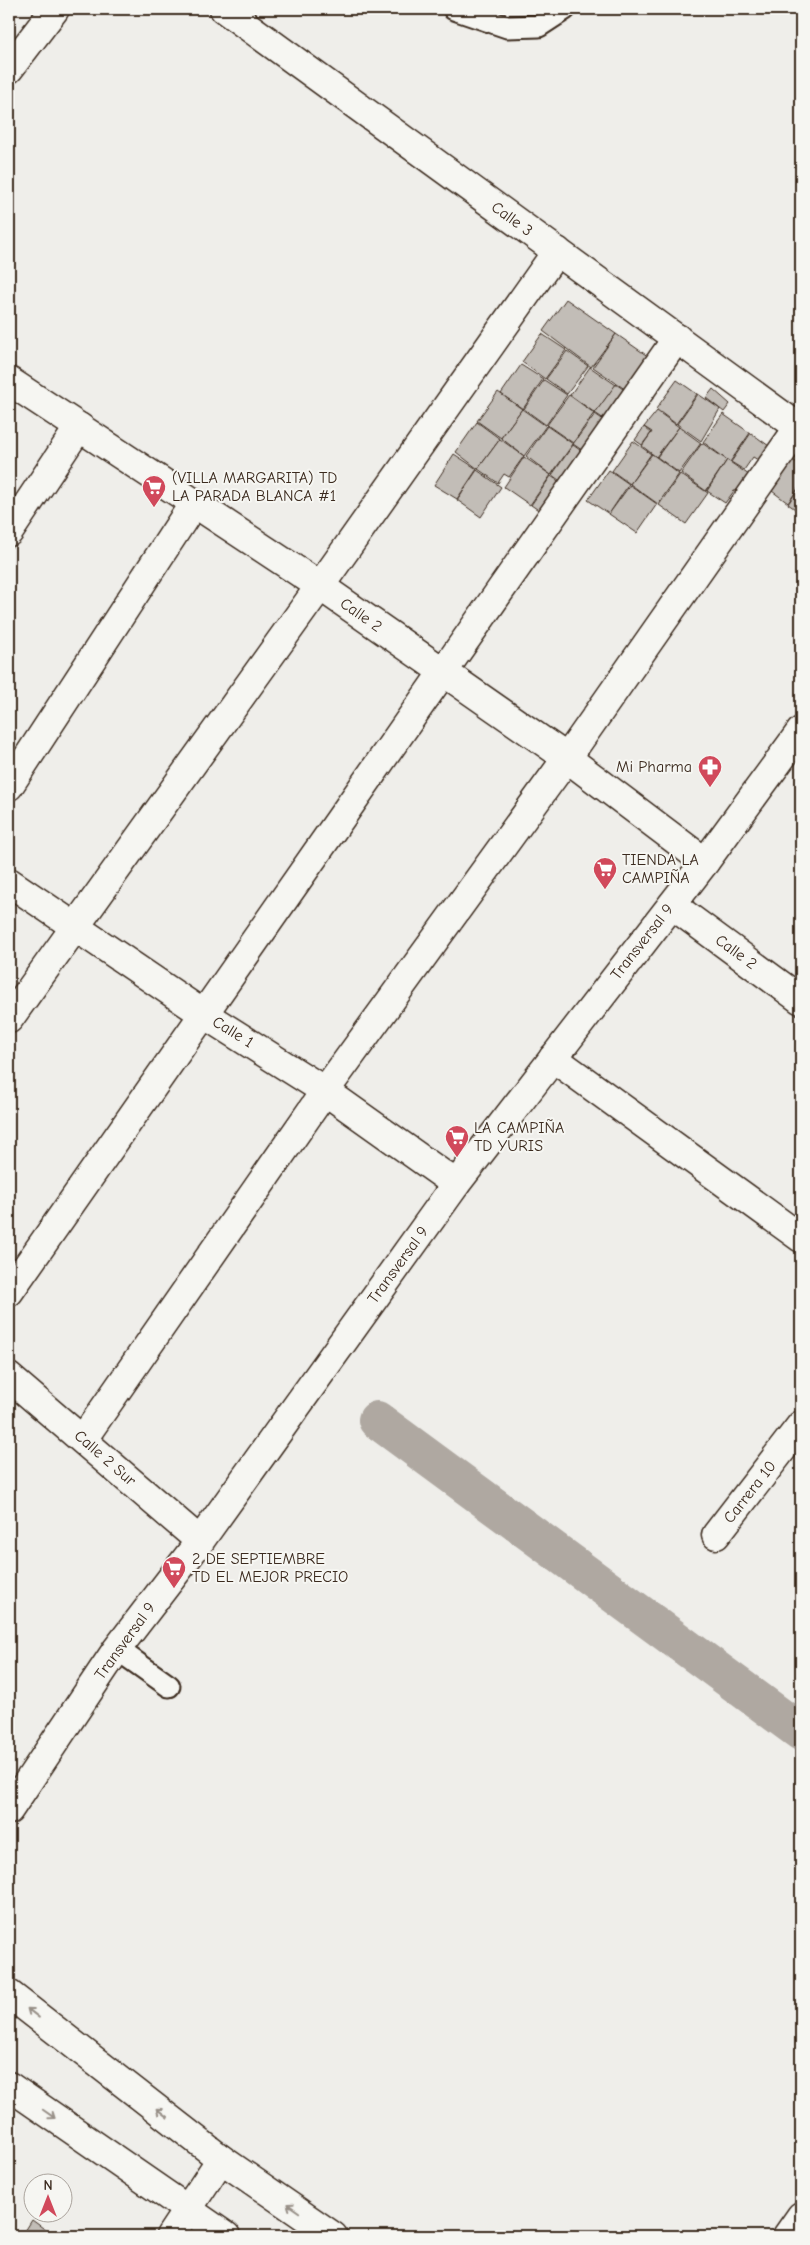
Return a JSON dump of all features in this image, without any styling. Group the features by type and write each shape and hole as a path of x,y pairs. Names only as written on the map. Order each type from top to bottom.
{"street":[{"path":"9,69 55,9"},
{"name":"Calle 3","path":"224,9 800,428"},
{"path":"9,1020 557,251"},
{"path":"9,1292 205,1015 442,672 677,338"},
{"name":"Calle 2","path":"9,381 320,586 567,758 705,862"},
{"path":"9,532 80,427"},
{"path":"83,1439 326,1091 567,758 800,428"},
{"path":"9,786 194,503"},
{"name":"Transversal 9","path":"9,1810 117,1649 200,1540 456,1184 799,739"},
{"name":"Calle 1","path":"9,882 205,1015 326,1091 456,1184"},
{"name":"Calle 2","path":"672,905 801,1000"},
{"path":"553,1058 801,1238"},
{"name":"Calle 2 Sur","path":"9,1378 200,1540"},
{"name":"Carrera 10","path":"716,1535 793,1455 801,1425"},
{"path":"9,1994 221,2159 333,2236"},
{"path":"9,2086 186,2211 226,2236"},
{"path":"170,2236 221,2159"},
{"path":"788,2236 801,2216"}],"lane":[{"path":"454,9 507,27 538,26 565,9"},
{"path":"117,1649 169,1686"}],"building":[{"path":"566,299 616,334 591,367 543,331"},
{"path":"542,334 566,350 545,379 522,362"},
{"path":"616,334 662,366 639,399 593,367"},
{"path":"567,351 588,366 567,394 546,379"},
{"path":"521,365 543,379 523,409 501,394"},
{"path":"590,367 616,385 595,413 570,395"},
{"path":"544,380 567,395 546,425 524,409"},
{"path":"677,380 697,394 676,424 656,409"},
{"path":"616,384 637,399 617,428 595,413"},
{"path":"713,389 730,404 724,412 706,398"},
{"path":"498,392 522,409 501,438 477,421"},
{"path":"698,394 720,409 701,441 677,424"},
{"path":"569,395 594,413 573,443 547,425"},
{"path":"522,409 546,426 524,456 501,438"},
{"path":"657,411 679,427 656,457 642,446 652,432 644,427"},
{"path":"595,414 614,427 592,457 573,444"},
{"path":"723,414 750,433 730,462 703,442"},
{"path":"477,422 500,439 478,469 456,452"},
{"path":"547,426 573,444 551,475 526,456"},
{"path":"644,427 651,433 642,445 635,440"},
{"path":"679,427 701,443 679,473 657,457"},
{"path":"751,433 769,446 758,460 753,457 744,470 731,462"},
{"path":"500,439 524,456 509,477 504,474 498,483 478,469"},
{"path":"633,441 651,454 630,484 612,471"},
{"path":"702,443 727,460 706,491 681,473"},
{"path":"573,445 591,458 570,488 552,475"},
{"path":"454,454 477,469 457,499 434,485"},
{"path":"652,454 679,474 658,504 630,484"},
{"path":"524,457 551,475 530,505 504,487"},
{"path":"727,460 749,475 738,491 734,491 725,503 707,491"},
{"path":"793,460 801,466 801,484 788,503 772,491"},
{"path":"477,470 501,487 481,517 457,500"},
{"path":"609,470 629,484 609,514 588,500"},
{"path":"680,474 708,493 686,524 659,505"},
{"path":"551,476 579,495 559,524 531,505"},
{"path":"630,485 657,504 637,533 609,514"},
{"path":"801,485 801,513 788,504"},
{"path":"31,2222 35,2222 54,2236 22,2236"}],"waterway":[{"path":"377,1420 801,1732"}],"place":[{"name":"(VILLA MARGARITA) TD LA PARADA BLANCA #1","path":"154,508"},
{"name":"Mi Pharma","path":"710,788"},
{"name":"TIENDA LA CAMPIÑA","path":"605,890"},
{"name":"LA CAMPIÑA TD YURIS","path":"457,1158"},
{"name":"2 DE SEPTIEMBRE TD EL MEJOR PRECIO","path":"174,1589"}]}
